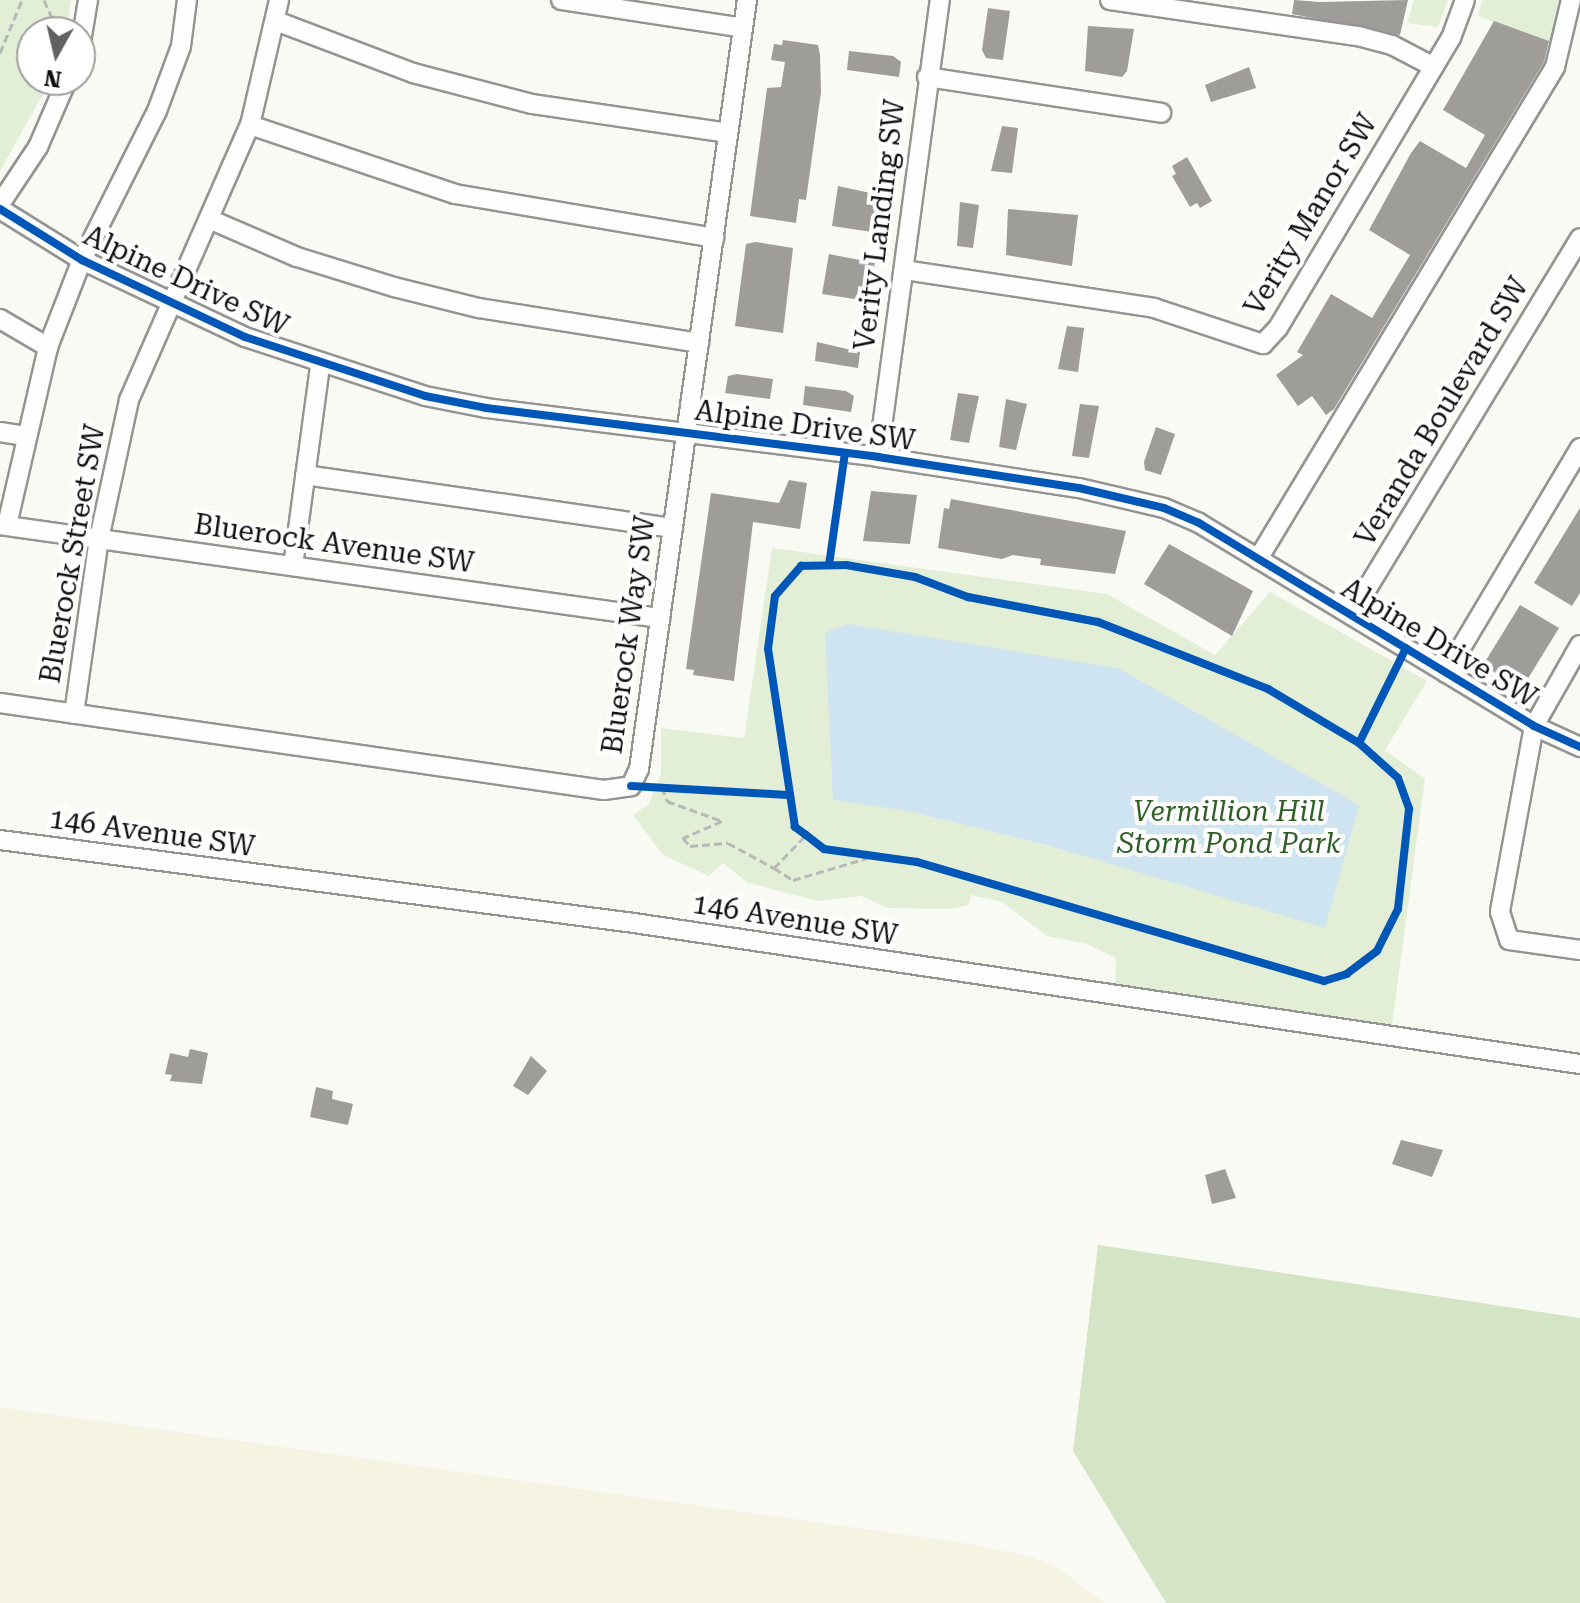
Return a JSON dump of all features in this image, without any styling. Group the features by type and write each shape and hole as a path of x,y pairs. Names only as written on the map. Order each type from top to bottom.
{"street":[{"path":"3,525 48,347 82,260 157,111 181,46 187,0"},
{"name":"Bluerock Street SW","path":"74,714 99,539 129,400 168,303 250,125 279,0"},
{"path":"561,0 743,28"},
{"name":"Bluerock Way SW","path":"0,703 604,790 631,786 639,769 747,0"},
{"name":"Verity Landing SW","path":"878,457 927,77 940,0"},
{"path":"1110,0 1358,36 1392,45 1434,67"},
{"name":"Verity Manor SW","path":"904,270 1154,308 1263,344 1434,67 1465,0"},
{"path":"1258,559 1555,67 1571,0"},
{"path":"276,21 413,73 532,104 728,133"},
{"path":"927,77 1161,113"},
{"path":"0,206 38,147 60,96"},
{"path":"250,125 455,194 714,238"},
{"name":"Alpine Drive SW","path":"0,206 82,260 168,303 320,365 486,408 878,457 1130,499 1199,523 1534,726 1580,747"},
{"path":"209,219 297,257 409,291 562,324 699,343"},
{"name":"Veranda Boulevard SW","path":"1351,615 1580,238"},
{"path":"0,319 48,347"},
{"path":"293,566 320,365"},
{"path":"0,432 24,436"},
{"path":"1446,673 1580,448"},
{"path":"305,475 673,528"},
{"name":"Bluerock Avenue SW","path":"3,525 660,618"},
{"path":"1580,645 1534,726 1500,912 1509,940 1580,950"},
{"name":"146 Avenue SW","path":"0,840 634,923 1580,1064"}],"path":[{"path":"0,53 22,0"},
{"path":"631,786 676,788"},
{"path":"662,787 667,801 722,821 683,838 690,846 728,843 793,880 874,856"},
{"path":"795,827 804,838 815,842"},
{"path":"774,868 787,859 804,838"},
{"path":"849,852 888,858"}],"green space":[{"path":"0,0 71,0 68,16 16,16 16,96 42,96 0,171"},
{"path":"1414,0 1448,0 1438,27 1407,23"},
{"path":"1482,0 1564,0 1553,44 1478,16"},
{"name":"Vermillion Hill Storm Pond Park","path":"772,548 1107,594 1215,655 1270,592 1427,681 1385,750 1425,779 1392,1025 1115,994 1116,958 1087,944 1047,936 1002,902 971,895 969,905 949,909 887,908 861,896 818,901 748,883 723,863 709,876 663,855 633,815 649,804 661,773 661,728 744,738"},
{"path":"1098,1245 1580,1318 1580,1603 1166,1603 1073,1451"},
{"path":"0,1407 965,1543 1029,1556 1057,1567 1104,1603 0,1603"}],"water":[{"path":"848,624 1118,668 1359,805 1325,928 1047,845 908,811 833,800 825,632"}],"building":[{"path":"1294,0 1408,0 1400,35 1292,14"},
{"path":"988,8 1010,11 1003,60 986,58 982,50"},
{"path":"1494,21 1549,41 1544,62 1334,409 1326,415 1312,396 1298,406 1276,375 1303,355 1297,352 1331,294 1372,318 1410,255 1369,230 1411,153 1420,141 1466,168 1485,135 1443,110"},
{"path":"1088,26 1134,29 1127,71 1122,77 1085,71"},
{"path":"783,40 818,45 820,55 821,92 806,200 799,199 796,223 750,216 767,88 781,87 785,62 771,60 774,44 782,45"},
{"path":"849,51 893,56 901,62 899,77 847,70"},
{"path":"1249,67 1256,88 1211,102 1205,85"},
{"path":"1002,126 1018,128 1012,173 991,171"},
{"path":"1187,157 1212,201 1200,208 1197,203 1190,207 1172,176 1176,174 1172,166"},
{"path":"838,186 884,196 879,233 832,226"},
{"path":"960,202 979,205 973,248 957,246"},
{"path":"1008,209 1078,215 1072,266 1006,255"},
{"path":"756,242 793,248 783,333 735,326 746,244"},
{"path":"829,254 875,263 867,301 822,294"},
{"path":"1067,326 1084,328 1078,372 1058,369"},
{"path":"817,342 860,352 858,368 815,361"},
{"path":"737,374 773,379 770,399 725,393 728,376"},
{"path":"805,386 846,391 854,396 851,412 803,405"},
{"path":"958,393 979,396 969,443 950,440"},
{"path":"1006,399 1027,404 1016,450 999,447"},
{"path":"1080,404 1099,406 1089,458 1072,456"},
{"path":"1156,427 1175,434 1161,475 1145,470 1144,462"},
{"path":"789,480 807,483 800,529 753,522 734,681 693,675 694,670 686,669 711,493 779,503"},
{"path":"871,491 917,495 910,544 863,541"},
{"path":"951,499 1126,531 1115,574 1040,565 1041,559 1013,555 1002,559 938,548 944,508 949,509"},
{"path":"1580,508 1580,593 1572,606 1534,583"},
{"path":"1169,544 1253,591 1232,636 1144,584"},
{"path":"1520,605 1559,628 1519,693 1480,670"},
{"path":"190,1049 208,1053 202,1084 170,1081 172,1075 165,1074 170,1053 188,1057"},
{"path":"531,1056 547,1071 528,1095 513,1086"},
{"path":"316,1087 333,1091 332,1099 353,1104 348,1125 310,1117"},
{"path":"1401,1140 1443,1150 1432,1177 1392,1164"},
{"path":"1225,1169 1236,1198 1212,1204 1205,1175"}],"cycle path":[{"path":"0,209 82,260 245,337 425,396 486,408 878,457 1079,488 1164,508 1199,523 1534,726 1580,747"},
{"path":"829,565 845,453"},
{"path":"846,565 915,577 968,597 1098,622 1268,689 1359,743 1398,778 1409,809 1398,909 1377,951 1347,974 1324,981 917,862 824,849 795,827 768,649 775,596 801,566 846,565"},
{"path":"1359,743 1406,648"},
{"path":"631,786 789,795"}]}
